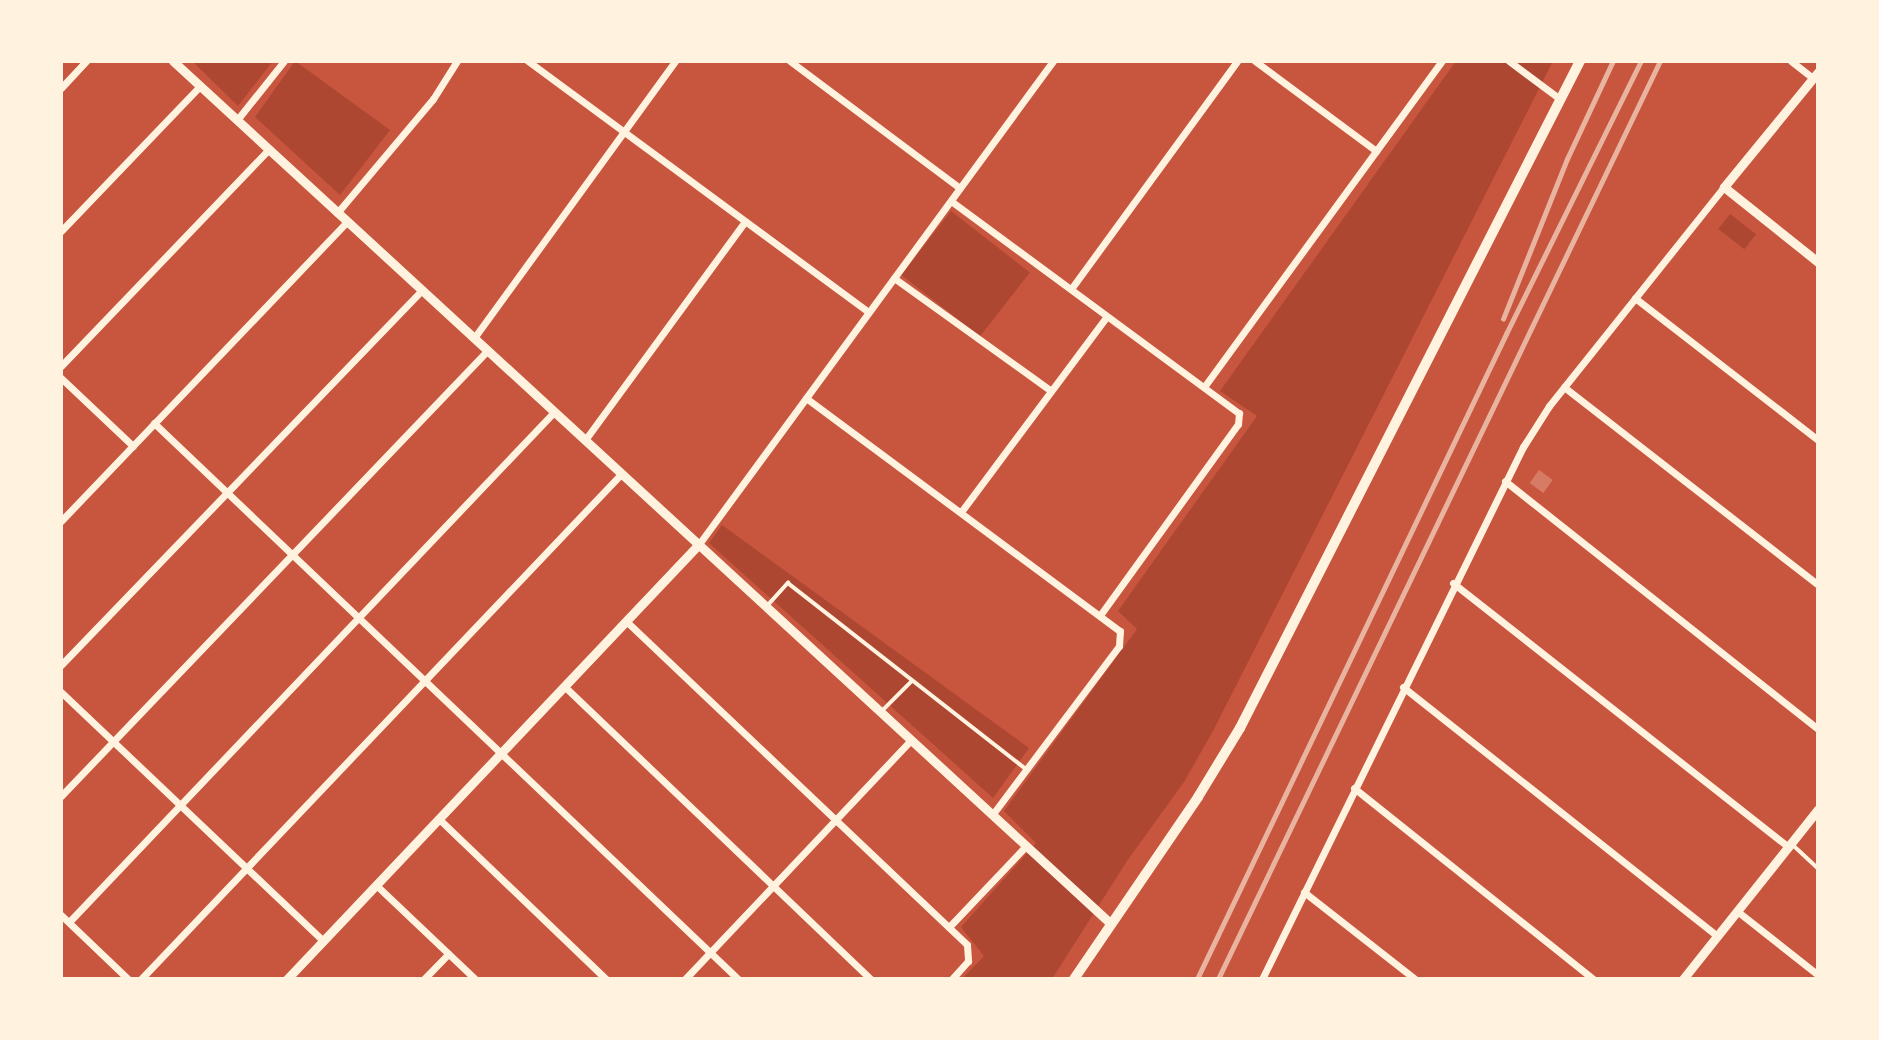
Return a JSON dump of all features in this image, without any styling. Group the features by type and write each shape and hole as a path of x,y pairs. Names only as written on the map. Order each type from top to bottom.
{"main road":[{"path":"1073,979 1205,787 1262,689 1580,61"}],"street":[{"path":"61,88 86,61"},
{"path":"173,61 1110,923"},
{"path":"237,120 284,61"},
{"path":"337,213 433,99 457,61"},
{"path":"528,61 869,312"},
{"path":"474,338 675,61"},
{"path":"790,61 960,188"},
{"path":"287,979 699,544 1053,61"},
{"path":"1071,289 1237,61"},
{"path":"1255,61 1377,151"},
{"path":"1205,387 1442,61"},
{"path":"1509,61 1560,99"},
{"path":"1262,979 1453,583 1535,426 1815,75 1791,61"},
{"path":"61,231 200,86"},
{"path":"61,366 269,149"},
{"path":"1724,187 1818,262"},
{"path":"951,201 1205,387 1241,417 1101,614"},
{"path":"585,440 745,221"},
{"path":"61,521 347,222"},
{"path":"894,278 1051,391"},
{"path":"61,666 422,290"},
{"path":"1635,298 1818,440"},
{"path":"961,512 1107,316"},
{"path":"61,796 487,351"},
{"path":"61,378 133,446"},
{"path":"1564,387 1818,585"},
{"path":"806,398 1118,627 1121,635 1119,646 992,814"},
{"path":"69,922 554,412"},
{"path":"154,423 738,979"},
{"path":"141,979 621,474"},
{"path":"1505,481 1818,729"},
{"path":"1453,583 1789,845"},
{"path":"626,621 967,944 970,956 952,979"},
{"path":"564,686 871,979"},
{"path":"1403,687 1717,936"},
{"path":"61,692 323,941"},
{"path":"685,979 911,740"},
{"path":"1354,789 1593,979"},
{"path":"1683,979 1818,809"},
{"path":"439,819 606,979"},
{"path":"949,927 1026,846"},
{"path":"376,885 475,979"},
{"path":"1304,892 1415,979"},
{"path":"1737,911 1818,975"},
{"path":"61,915 128,979"},
{"path":"424,979 448,954"}],"lane":[{"path":"766,607 788,583 1026,769"},
{"path":"881,713 912,681"},
{"path":"1789,845 1818,867"}],"shaded area":[{"path":"192,61 273,61 238,106"},
{"path":"295,61 390,130 340,195 255,117"},
{"path":"1456,61 1553,61 1213,731 1184,782 1127,861 1052,979 962,979 984,956 961,927 1036,843 1004,811 1137,629 1118,611 1257,416 1220,391"},
{"path":"951,211 1030,273 980,336 901,275"},
{"path":"1730,214 1756,234 1744,249 1718,229"},
{"path":"722,525 1029,748 993,798 709,543"}],"building":[{"path":"1539,470 1553,480 1543,493 1530,483"}],"railway":[{"path":"1503,319 1567,159 1613,61"},
{"path":"1197,979 1506,334 1641,61"},
{"path":"1218,979 1660,61"}]}
